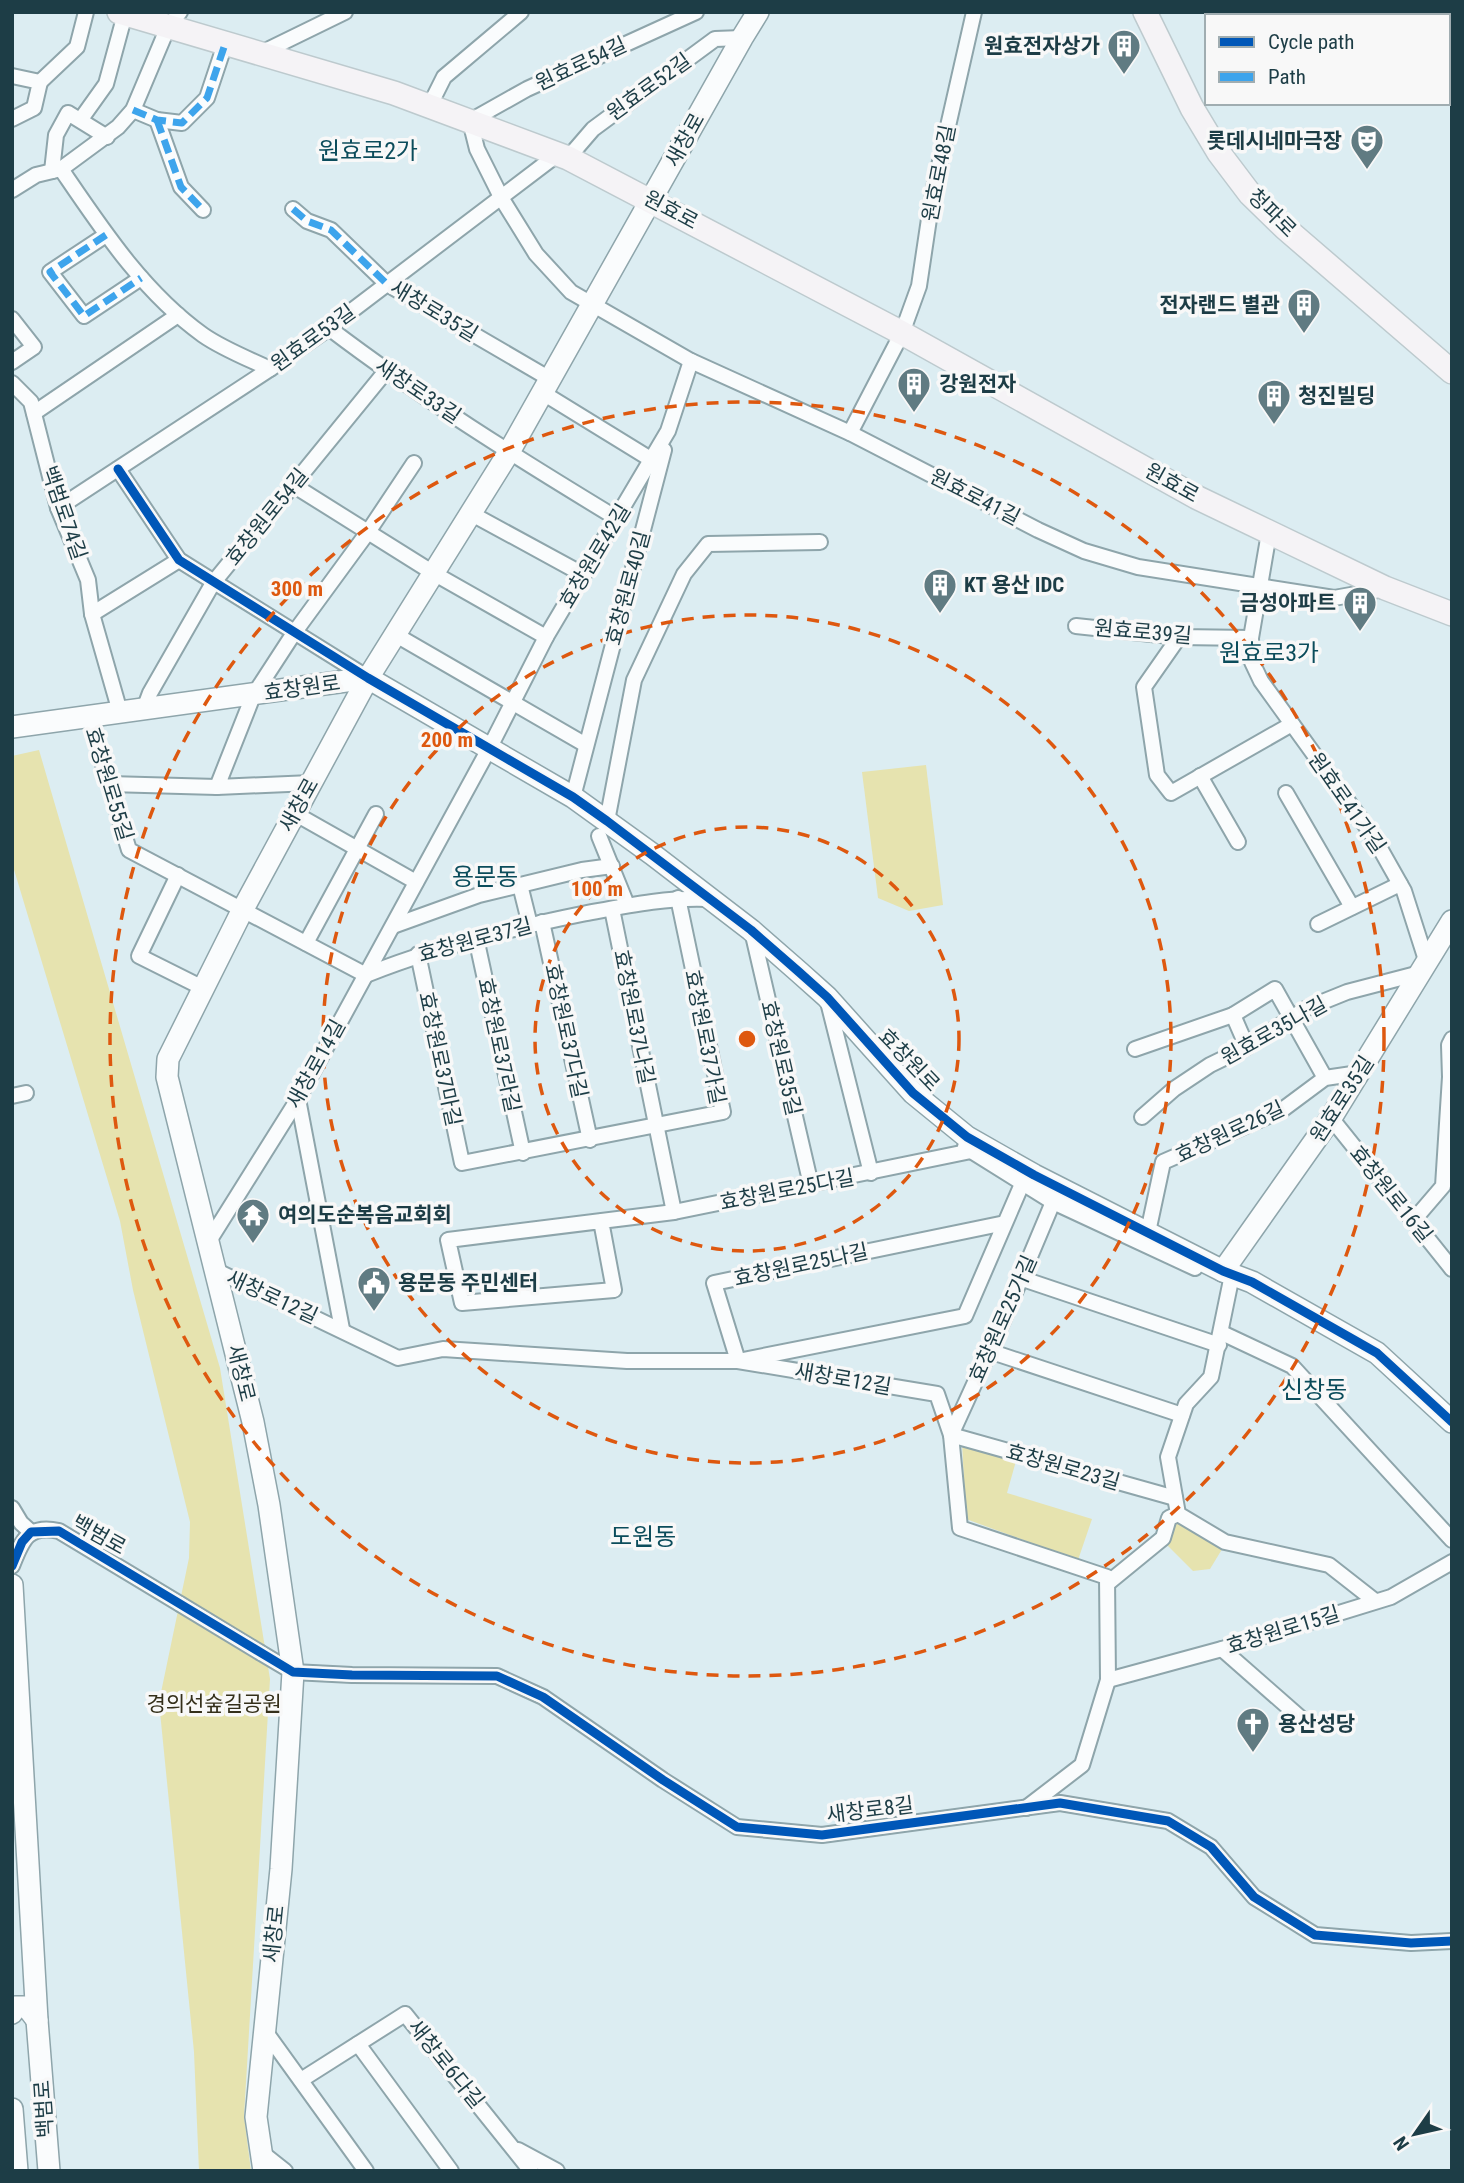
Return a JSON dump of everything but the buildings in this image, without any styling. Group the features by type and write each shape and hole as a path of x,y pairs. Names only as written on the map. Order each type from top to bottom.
{"main road":[{"name":"새창로","path":"263,2161 256,2117 281,1869 293,1672 269,1505 253,1422 167,1077 168,1059 243,909 368,678 509,452 758,12"},
{"name":"청파로","path":"1145,12 1192,108 1219,153 1250,194 1285,228 1452,372"},
{"name":"원효로","path":"122,13 174,20 225,44 430,106 563,156 902,332 1196,497 1385,588 1452,614"},
{"name":"효창원로","path":"12,727 88,715 253,696 368,678 573,797 603,828 711,899 751,930 827,998 913,1093 967,1137 1034,1175 1228,1273 1252,1282 1377,1353 1452,1422"},
{"name":"원효로35길","path":"1228,1273 1331,1118 1452,922"},
{"name":"백범로","path":"12,1585 37,2020 49,2171"},
{"path":"12,2012 15,2007 27,2007 37,2020"},
{"name":"백범로","path":"12,2109 17,2171"}],"street":[{"path":"12,119 34,108 40,82 76,47 86,12"},
{"path":"259,54 345,12"},
{"path":"430,106 444,77 521,12"},
{"name":"원효로54길","path":"470,121 527,89 696,12"},
{"name":"원효로48길","path":"902,332 919,286 933,192 974,12"},
{"name":"원효로","path":"57,170 56,135 68,113 80,119 106,84 122,13"},
{"path":"12,190 36,174 57,170 107,137 133,110 174,20"},
{"name":"원효로52길","path":"563,156 593,129 715,39 742,38"},
{"path":"133,110 157,120 182,123 208,98 225,44"},
{"path":"12,76 40,82"},
{"path":"80,119 107,137"},
{"path":"157,120 181,187 203,210"},
{"path":"470,121 477,149 502,199 536,254 571,292 592,305"},
{"name":"원효로53길","path":"58,508 329,328 563,156"},
{"path":"57,170 141,278 178,315 205,337 270,369"},
{"name":"새창로35길","path":"293,209 307,221 331,230 387,284 546,386"},
{"path":"106,235 50,272 84,316 141,278"},
{"name":"원효로41길","path":"592,305 691,361 850,433 1084,551 1138,567 1334,598 1385,588"},
{"path":"34,413 178,315"},
{"path":"12,319 34,347 12,362"},
{"name":"새창로33길","path":"329,328 386,371 509,452"},
{"path":"850,433 902,332"},
{"name":"효창원로42길","path":"490,747 546,637 668,431 691,361"},
{"name":"효창원로54길","path":"144,709 150,693 213,583 386,371"},
{"name":"백범로74길","path":"12,383 31,402 58,508 88,580 92,614 120,712"},
{"path":"546,386 652,460"},
{"name":"효창원로40길","path":"573,797 668,431"},
{"path":"509,452 618,519"},
{"path":"217,787 253,696 414,463"},
{"path":"118,469 179,560 368,678"},
{"path":"293,485 435,574 546,637"},
{"path":"472,514 584,575"},
{"name":"원효로41가길","path":"1269,533 1251,638 1252,662 1261,681 1373,836 1400,884 1423,968"},
{"path":"627,905 612,866 603,828 634,680 684,574 708,544 820,542"},
{"path":"92,614 179,560"},
{"name":"원효로39길","path":"1076,626 1180,637 1251,638"},
{"path":"396,635 586,745"},
{"path":"1180,637 1144,687 1157,775 1171,793 1292,724"},
{"name":"효창원로55길","path":"88,715 128,849 366,975"},
{"name":"새창로14길","path":"209,1241 298,1099 490,747"},
{"path":"1200,776 1238,842"},
{"path":"108,784 217,787 311,783"},
{"name":"원효로41가길","path":"1286,793 1352,907"},
{"path":"294,813 416,883"},
{"path":"306,943 376,814"},
{"path":"393,926 479,895 612,866"},
{"path":"178,875 139,956 203,988"},
{"path":"1318,924 1400,884"},
{"name":"효창원로37다길","path":"520,885 536,924 590,1140"},
{"name":"효창원로37길","path":"366,975 418,954 536,924 627,905 678,898 711,899"},
{"name":"효창원로37가길","path":"656,1126 723,1112 678,898"},
{"name":"효창원로37나길","path":"612,909 674,1212"},
{"name":"효창원로35길","path":"751,930 811,1185"},
{"name":"효창원로37라길","path":"476,938 523,1153"},
{"name":"효창원로37마길","path":"418,954 462,1163 523,1153"},
{"name":"원효로35나길","path":"1142,1117 1174,1089 1210,1065 1247,1047 1291,1017 1347,992 1423,968"},
{"path":"1135,1049 1233,1015 1275,989 1325,1078"},
{"path":"827,998 871,1173"},
{"path":"1233,1015 1247,1047"},
{"path":"1413,1221 1443,1186 1450,1077 1449,1045 1452,1039"},
{"name":"효창원로26길","path":"1148,1232 1164,1162 1282,1110 1325,1078 1359,1073"},
{"path":"913,1093 923,1114 971,1151 1022,1184 1054,1202 1204,1272 1228,1273 1220,1339 1211,1377 1186,1404 1168,1457 1178,1514 1225,1542 1329,1565 1375,1601"},
{"path":"298,1099 342,1329"},
{"name":"효창원로16길","path":"1331,1118 1452,1269"},
{"path":"523,1153 656,1126"},
{"name":"효창원로25다길","path":"601,1221 614,1290 462,1303 448,1240 601,1221 674,1212 971,1151"},
{"path":"738,1361 965,1316 1022,1184"},
{"name":"효창원로25가길","path":"951,1435 1054,1202"},
{"name":"효창원로25나길","path":"738,1361 714,1283 1005,1223"},
{"name":"새창로12길","path":"217,1271 398,1358 443,1349 627,1361 738,1361 937,1394 951,1435 960,1528 1107,1577 1108,1583"},
{"path":"1020,1278 1220,1339 1292,1366 1452,1541"},
{"path":"989,1351 1182,1415"},
{"name":"효창원로23길","path":"951,1435 1175,1498"},
{"path":"12,1508 21,1523 31,1532 22,1542 12,1566"},
{"path":"1026,1808 1082,1765 1108,1680 1108,1583 1163,1538 1169,1518 1178,1514"},
{"name":"백범로","path":"31,1532 59,1531 293,1672"},
{"name":"효창원로15길","path":"1108,1680 1222,1649 1391,1597 1452,1562"},
{"path":"1222,1649 1304,1721"},
{"name":"새창로8길","path":"293,1672 497,1676 543,1696 663,1780 737,1827 822,1835 1060,1803 1168,1821 1211,1847 1254,1897 1315,1935 1411,1943 1452,1941"},
{"name":"새창로6다길","path":"301,2080 405,2014 531,2171"},
{"path":"265,2031 366,2171"},
{"path":"358,2044 451,2171"},
{"name":"새창로6다길","path":"511,2146 557,2171"},
{"path":"263,2161 285,2171"}],"green space":[{"name":"경의선숲길공원","path":"39,750 220,1368 270,1679 244,2116 251,2171 199,2171 194,2052 159,1702 189,1558 190,1522 133,1290 120,1221 12,863 12,756"},
{"path":"926,765 943,905 909,911 878,898 862,772"},
{"path":"962,1443 1016,1461 1007,1493 1092,1519 1078,1560 966,1519"},
{"path":"1180,1519 1224,1546 1210,1569 1193,1571 1167,1545 1175,1523"}],"marked path":[{"path":"133,110 157,120 182,123 207,98 225,44"},
{"path":"157,120 181,187 203,210"},
{"path":"293,209 307,221 331,230 387,284"},
{"path":"106,235 50,272 84,316 141,278"}],"cycle path":[{"path":"118,469 179,560 368,678 573,797 607,821 751,930 799,972 827,997 913,1093 967,1137 1034,1175 1223,1271 1252,1282 1377,1353 1452,1422"},
{"path":"12,1566 22,1542 31,1532 59,1531 293,1672 497,1676 543,1697 663,1780 737,1827 822,1835 1060,1803 1168,1821 1211,1847 1254,1897 1315,1935 1411,1943 1452,1941"}],"place":[{"name":"원효전자상가","path":"1124,76"},
{"name":"롯데시네마극장","path":"1367,171"},
{"name":"전자랜드 별관","path":"1304,335"},
{"name":"강원전자","path":"914,414"},
{"name":"청진빌딩","path":"1274,426"},
{"name":"KT 용산 IDC","path":"940,615"},
{"name":"금성아파트","path":"1360,633"},
{"name":"여의도순복음교회회","path":"253,1245"},
{"name":"용문동 주민센터","path":"374,1313"},
{"name":"용산성당","path":"1253,1754"}],"district":[{"name":"원효로2가","path":"368,151"},
{"name":"원효로3가","path":"1269,653"},
{"name":"용문동","path":"485,877"},
{"name":"신창동","path":"1314,1390"},
{"name":"도원동","path":"643,1537"}]}
